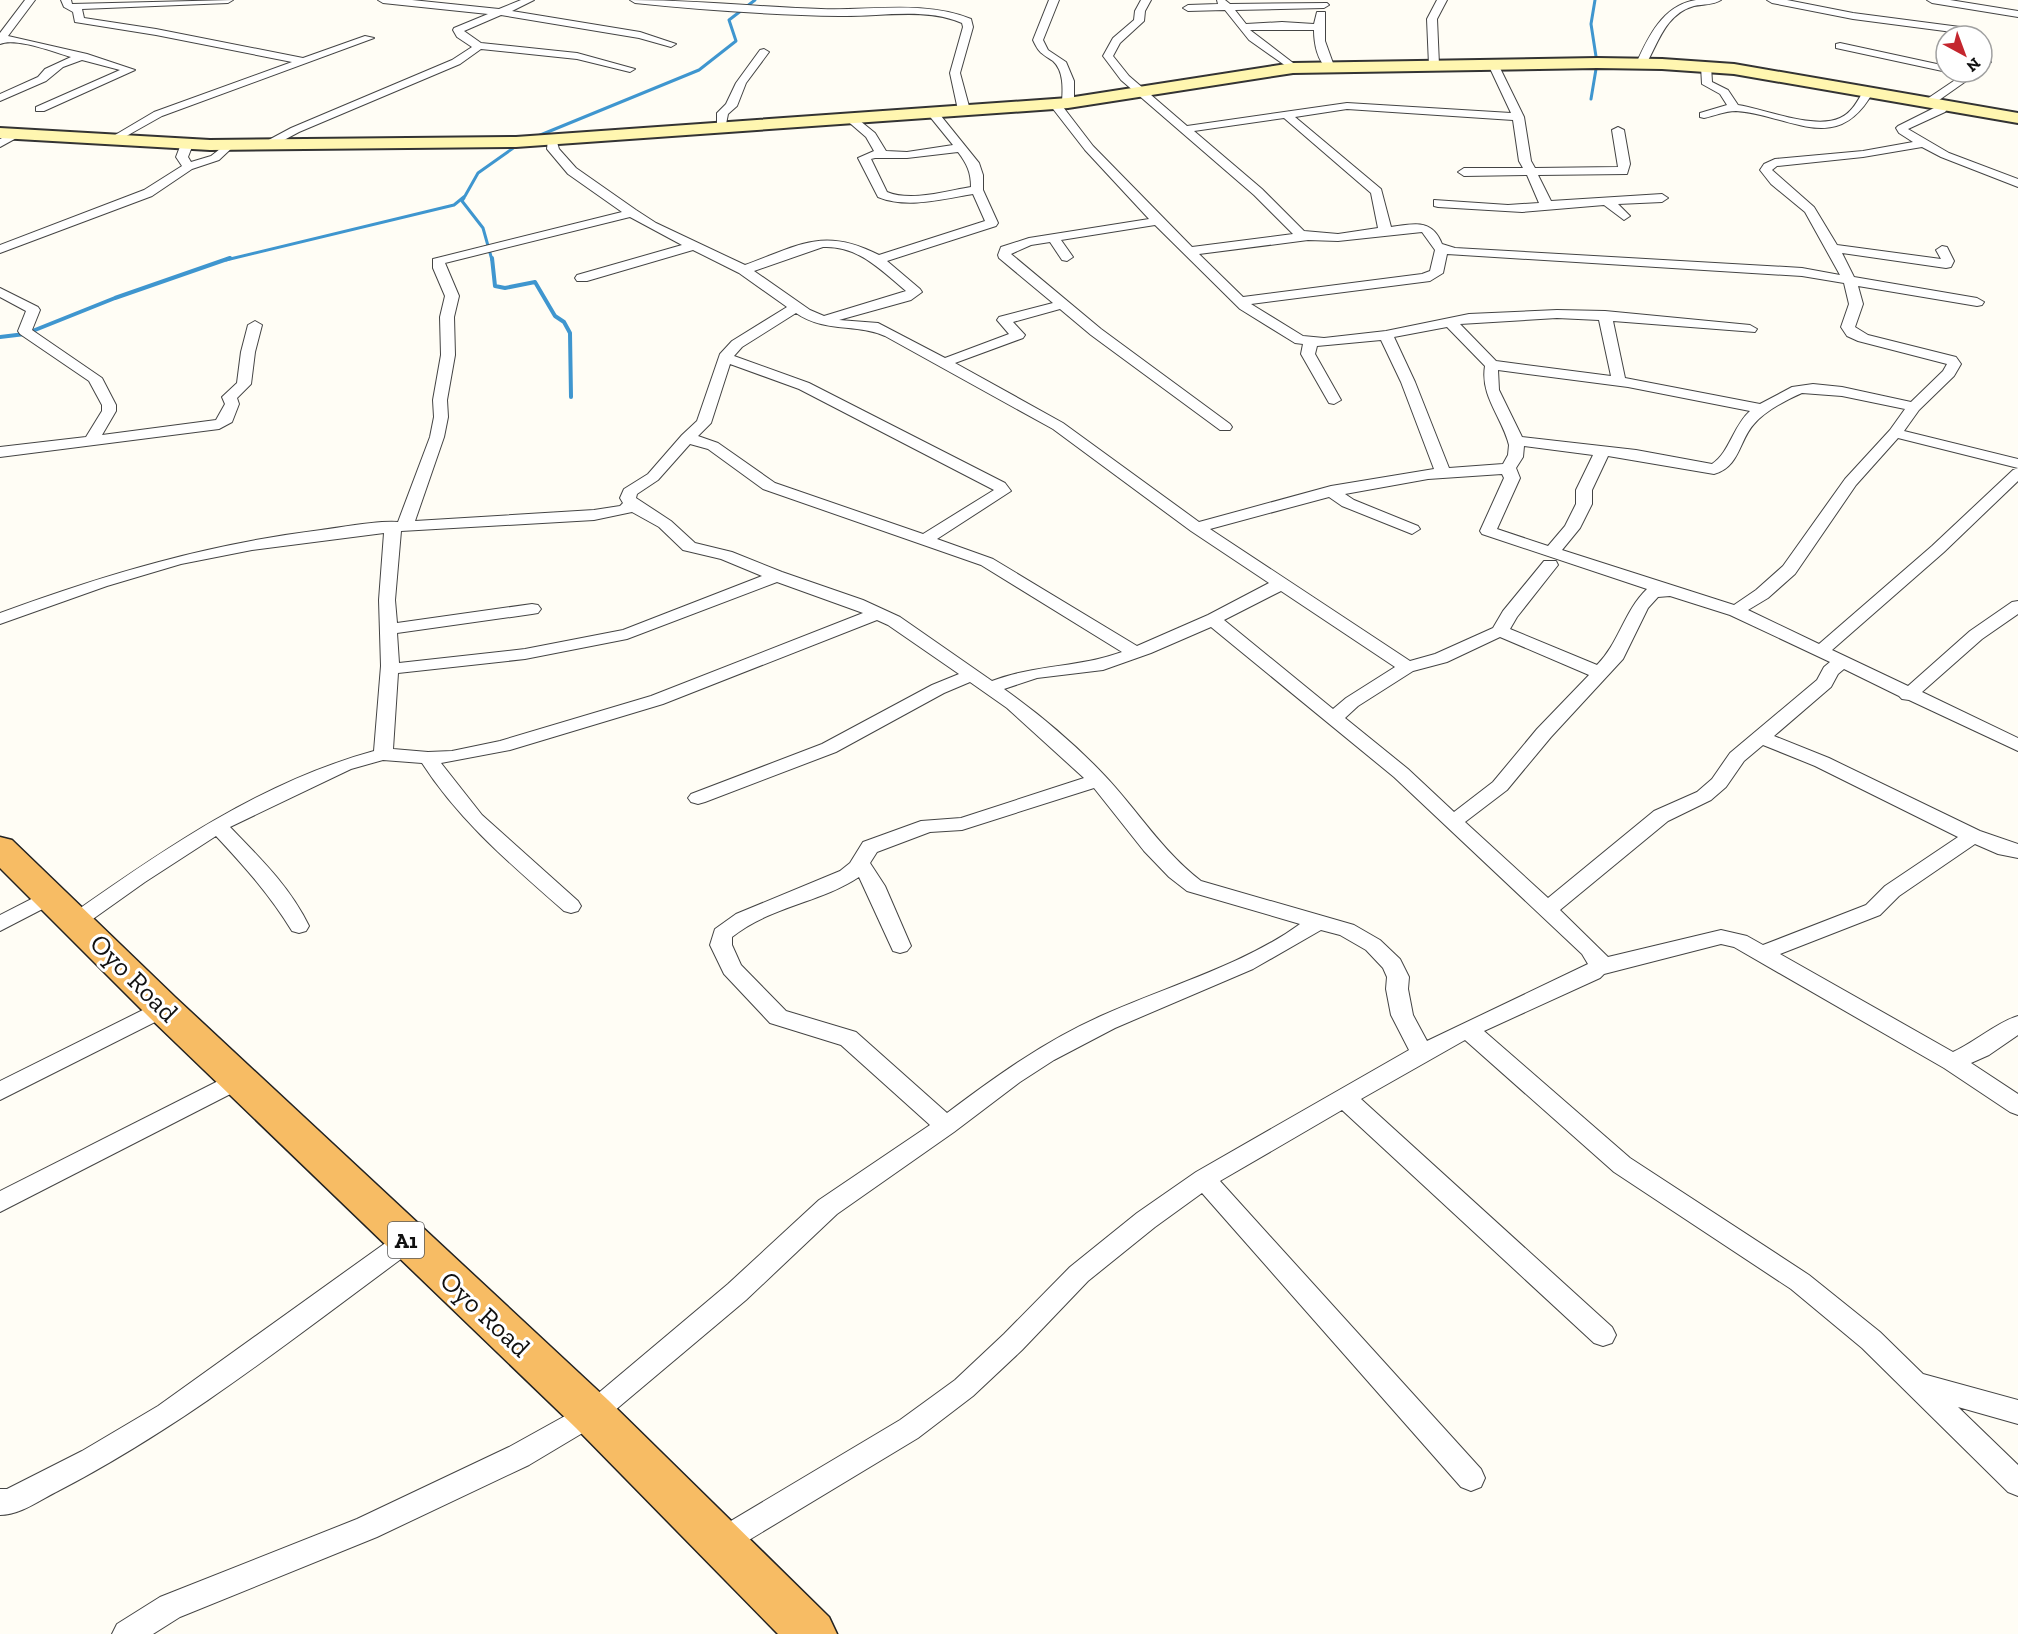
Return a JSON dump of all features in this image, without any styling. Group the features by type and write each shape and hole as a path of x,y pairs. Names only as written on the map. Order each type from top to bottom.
{"highway":[{"name":"Oyo Road","path":"0,848 163,1008 591,1414 812,1634"}],"main road":[{"path":"8,134 229,145 552,141 1062,104 1293,68 1493,64 1706,66 1770,74 2018,118"}],"street":[{"path":"30,0 12,21 1,40 32,43 130,70 40,109"},
{"path":"70,3 228,0"},
{"path":"383,0 500,12 640,35 671,44"},
{"path":"529,0 457,32 478,46 578,56 630,69"},
{"path":"635,0 840,14 940,14 965,19 968,27 955,73 964,110"},
{"path":"1054,0 1038,40 1044,52 1061,62 1069,81 1062,104 1089,148 1157,221 1240,301 1300,340 1386,335 1468,318 1557,314 1605,315 1750,329"},
{"path":"1146,0 1140,11 1139,21 1122,34 1108,56 1125,78 1258,192 1293,230 1307,237"},
{"path":"1217,0 1229,7 1242,27 1263,46 1293,68"},
{"path":"1434,65 1432,19 1442,0"},
{"path":"1641,64 1654,34 1666,20 1689,4 1716,0"},
{"path":"1772,0 1934,29"},
{"path":"1932,0 1959,2 2018,14"},
{"path":"1188,8 1324,2 1317,27 1323,55 1329,66"},
{"path":"1959,2 1953,10 1959,24"},
{"path":"70,3 78,10 79,20 156,32 303,61"},
{"path":"1242,27 1277,25 1317,27"},
{"path":"114,140 158,114 369,38"},
{"path":"1840,45 1934,66"},
{"path":"267,145 276,138 305,125 456,62 478,46"},
{"path":"721,127 723,113 730,106 741,83 764,52"},
{"path":"0,98 42,79 59,65 83,56"},
{"path":"1493,64 1518,117 1525,161 1545,199 1545,205"},
{"path":"1706,66 1707,84 1725,91 1731,99 1733,108"},
{"path":"1960,84 1936,105 1941,110 1902,128 1903,131 1953,158 2018,183"},
{"path":"1704,115 1733,108 1826,124 1841,122 1863,102 1868,92"},
{"path":"1186,129 1347,106 1518,117"},
{"path":"877,260 949,236 989,226 992,223 977,190 977,175 973,163 933,113"},
{"path":"1285,114 1354,170 1377,192 1385,231"},
{"path":"850,118 871,135 881,153"},
{"path":"1464,172 1623,171 1624,164 1618,130"},
{"path":"0,144 8,134"},
{"path":"552,141 561,160 572,171 652,226 744,270 796,307 821,321 841,326 873,326 909,341 1058,426 1197,528 1407,667"},
{"path":"1736,611 1762,594 1789,570 1850,482 1895,433 1914,407 1949,373 1954,364 1951,360 1937,355 1863,338 1852,333 1848,327 1855,314 1857,299 1849,279 1810,210 1769,176 1766,170 1768,166 1775,163 1863,154 1924,143"},
{"path":"187,144 182,157 188,167"},
{"path":"0,249 148,193 188,167 215,158 229,145"},
{"path":"960,148 907,154 881,153 864,158 882,194 886,197 906,199 977,190"},
{"path":"1438,203 1537,207 1605,200 1662,198"},
{"path":"1605,200 1624,216"},
{"path":"383,754 390,669 387,600 399,526 437,437 441,417 440,400 448,355 447,317 452,296 438,262 442,259 633,213"},
{"path":"1157,221 1015,245 1006,250 1004,255 1096,332 1225,428"},
{"path":"1189,251 1307,237 1425,229 1431,232 1437,246 1442,250 1453,252 1802,272 1977,302"},
{"path":"1053,238 1067,257"},
{"path":"744,270 829,243 850,247 877,260 915,292 821,321"},
{"path":"582,278 694,246"},
{"path":"1832,248 1946,264 1948,261 1942,250"},
{"path":"1240,301 1425,278 1436,273 1442,250"},
{"path":"0,292 33,310 27,333 95,378 109,405 109,411 90,442"},
{"path":"945,362 1018,335 1004,320 1063,304"},
{"path":"796,307 737,344 725,357 704,423 687,438 653,477 630,492 628,498 631,504 665,524 689,547 726,555 776,576 857,604 894,621 1013,704 1098,780 1151,846 1176,872 1194,886 1347,930 1373,945 1392,964 1398,977 1397,989 1402,1015 1422,1053"},
{"path":"1605,315 1619,382"},
{"path":"1450,322 1492,365 1619,382 1762,409"},
{"path":"0,452 223,423 228,419 232,404 229,397 244,384 248,352 255,325"},
{"path":"1386,335 1400,362 1444,474"},
{"path":"1311,341 1308,354 1334,400"},
{"path":"725,357 804,386 999,486 1003,491 926,539"},
{"path":"1197,528 1331,491 1419,476 1508,468 1516,454 1516,441 1493,394 1489,374 1492,365"},
{"path":"1516,441 1636,455 1714,470 1727,460 1751,416 1787,394 1801,389 1824,390 1914,407"},
{"path":"1895,433 2018,464"},
{"path":"687,438 713,446 769,486 987,562 1134,652"},
{"path":"1334,718 1352,702 1407,667 1441,658 1500,631 1572,528 1584,504 1584,490 1602,452"},
{"path":"1508,468 1512,478 1488,531 1551,558 1694,597 1736,611 1822,650 1908,695 2018,745"},
{"path":"1822,650 1938,549 2018,473"},
{"path":"1331,491 1348,503 1412,529"},
{"path":"0,619 131,573 203,554 298,537 399,526 594,515 625,510 631,504"},
{"path":"390,669 525,654 627,634 776,576"},
{"path":"990,688 1006,681 1050,670 1062,672 1094,667 1214,621 1281,584"},
{"path":"1453,822 1500,786 1544,733 1617,655 1640,606 1653,593 1670,591"},
{"path":"1908,695 1976,635 2018,606"},
{"path":"388,629 532,609"},
{"path":"0,924 63,909 218,825 301,783 344,765 383,754 428,758 452,757 503,746 657,700 876,614"},
{"path":"1214,621 1401,773 1600,961 1598,968"},
{"path":"1500,631 1600,673"},
{"path":"1547,910 1661,816 1704,796 1719,783 1737,757 1825,683 1830,671 1843,661"},
{"path":"698,798 829,748 938,689 971,675"},
{"path":"1761,737 1822,762 1973,836 2005,849 2018,851"},
{"path":"428,758 441,780 478,822 572,906"},
{"path":"946,1126 848,1038 821,1032 778,1017 732,969 721,945 722,934 751,914 856,870 863,854 870,847 928,826 962,824 1098,780"},
{"path":"218,825 270,884 299,926"},
{"path":"1762,953 1873,910 1892,891 1973,836"},
{"path":"860,863 875,886 900,946"},
{"path":"132,1632 170,1607 367,1528 519,1456 591,1414 737,1292 828,1207 1046,1054 1107,1022 1224,975 1304,932 1318,921"},
{"path":"719,1543 909,1429 964,1388 1079,1274 1146,1220 1204,1179 1422,1053 1467,1029 1592,973 1598,968 1683,945 1722,938 1740,941 1952,1062 2018,1106"},
{"path":"0,1091 163,1008"},
{"path":"1952,1062 1981,1049 2018,1024"},
{"path":"1467,1029 1622,1165 1800,1282 1871,1340 2018,1483"},
{"path":"0,1202 240,1079"},
{"path":"1343,1097 1603,1335"},
{"path":"1204,1179 1471,1479"},
{"path":"0,1502 9,1502 93,1460 167,1414 407,1241"},
{"path":"1917,1383 2018,1412"}],"waterway":[{"path":"533,138 699,70 736,41 729,20 755,0"},
{"path":"1591,99 1597,63 1591,24 1595,0"},
{"path":"226,260 454,205 465,196 478,173 519,144"},
{"path":"464,198 462,201 483,228 492,260"},
{"path":"0,337 25,334 115,298 230,258"},
{"path":"492,258 495,286 505,288 535,282 555,316 564,322 570,333 571,397"}]}
